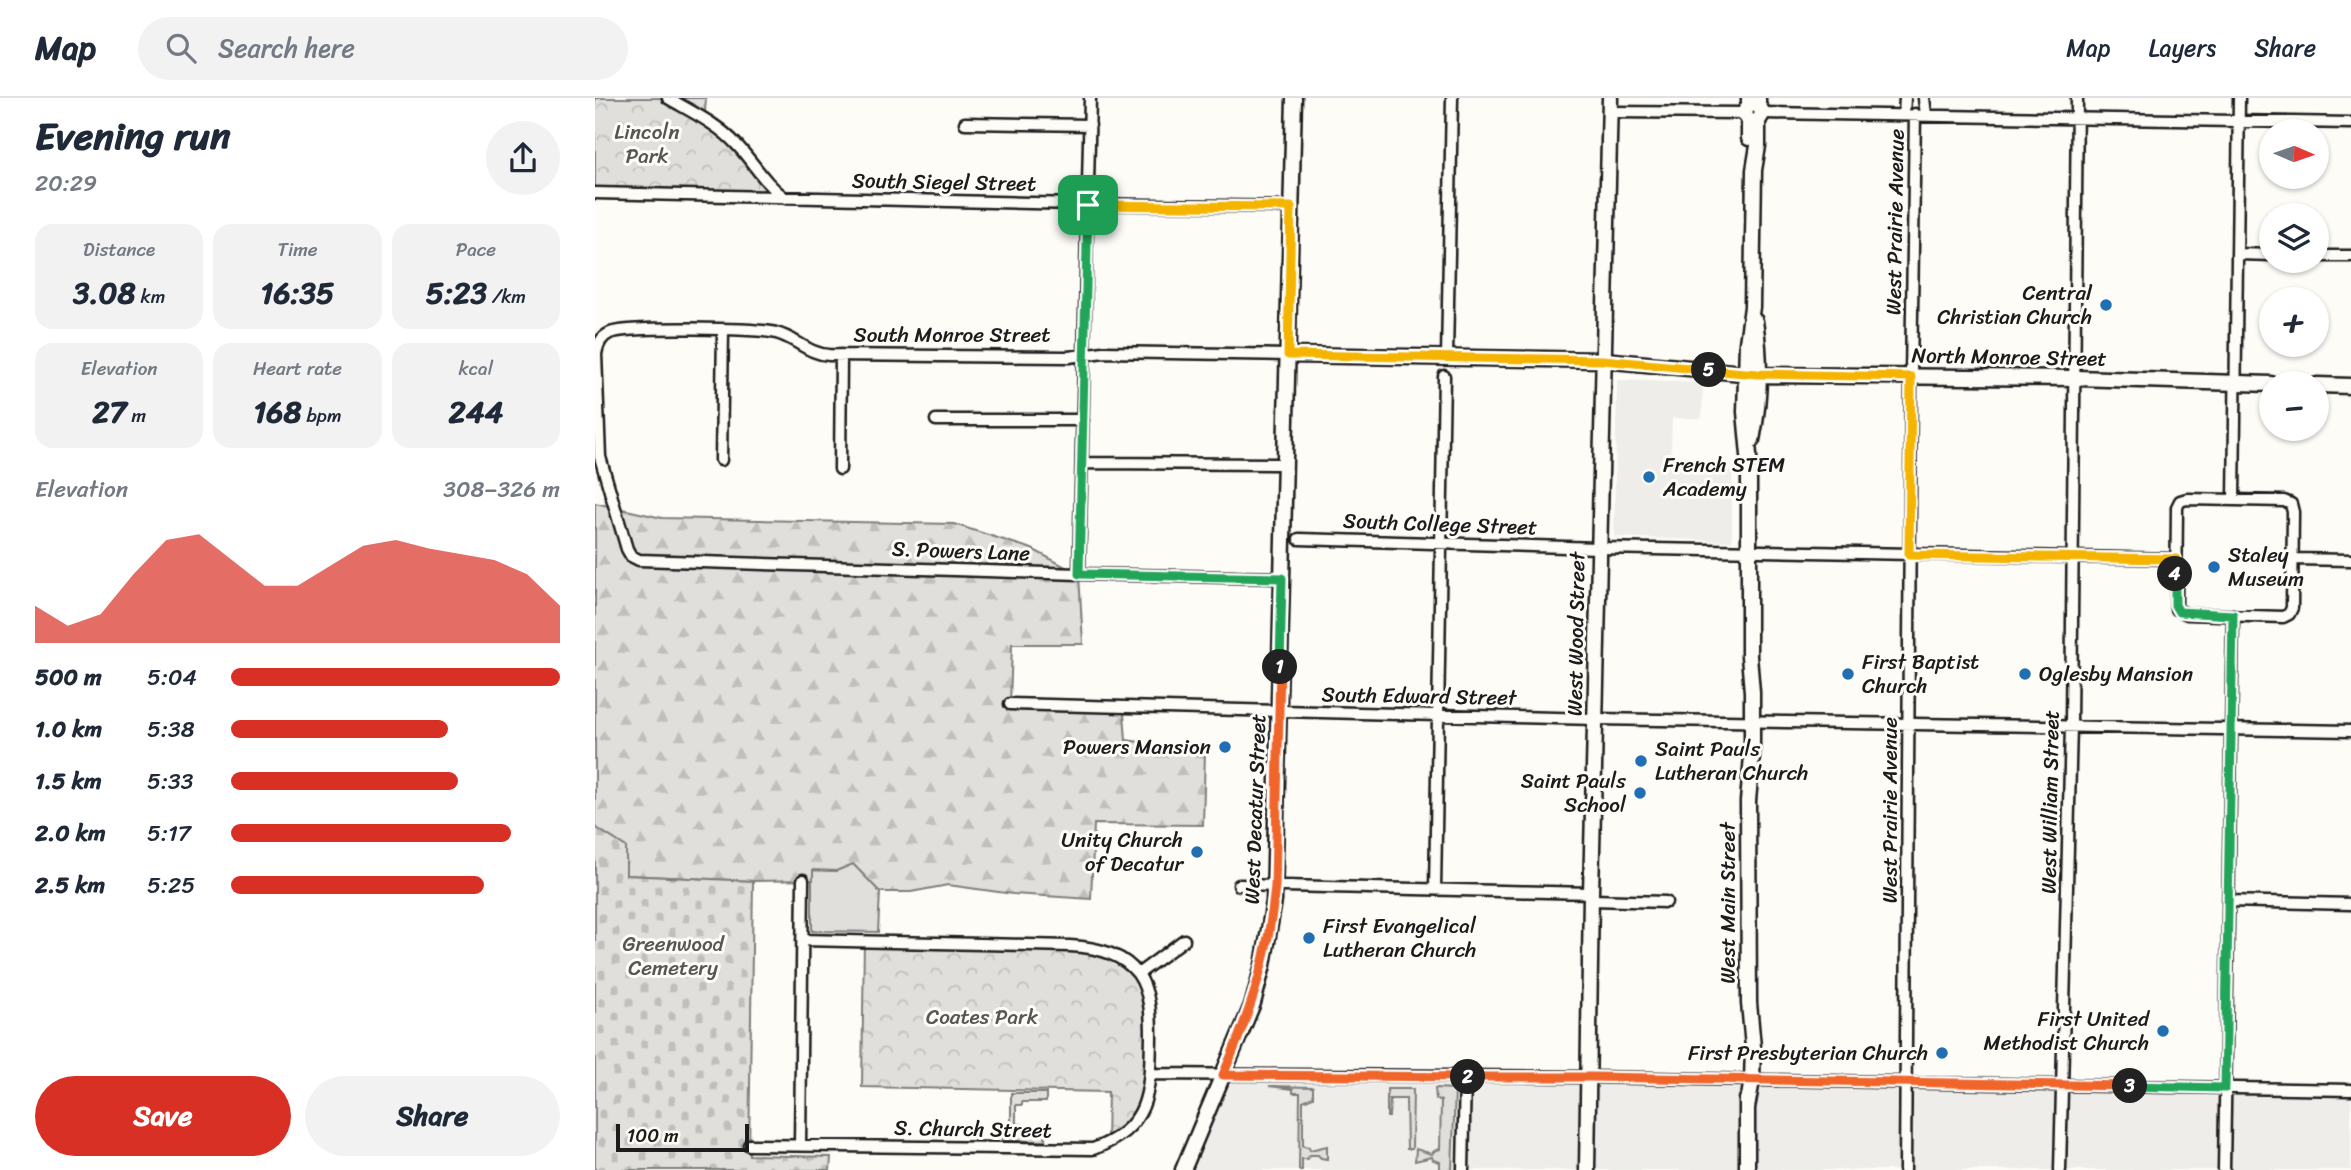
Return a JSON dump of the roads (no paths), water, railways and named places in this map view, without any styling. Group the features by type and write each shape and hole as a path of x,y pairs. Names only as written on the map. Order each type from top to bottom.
{"street":[{"path":"668,98 724,133 773,190 785,198"},
{"path":"1079,574 1090,98"},
{"name":"West Decatur Street","path":"1183,1170 1253,1003 1272,920 1294,98"},
{"path":"1447,357 1453,98"},
{"path":"1904,114 1905,98"},
{"name":"West Prairie Avenue","path":"1905,1170 1911,377 1921,115 1924,98"},
{"name":"West William Street","path":"2060,1170 2074,556 2077,98"},
{"path":"2234,500 2239,98"},
{"path":"1609,105 1921,115 2351,123"},
{"name":"West Wood Street","path":"1587,1170 1609,105"},
{"name":"West Main Street","path":"1747,1170 1749,455 1757,413 1752,374 1759,344 1752,307 1754,170 1758,146 1754,109"},
{"path":"965,123 1090,125"},
{"name":"South Siegel Street","path":"595,193 1291,207"},
{"path":"2238,254 2259,255"},
{"path":"2329,256 2351,256"},
{"name":"South Monroe Street","path":"596,354 601,339 617,330 767,331 779,334 817,355 1069,357 1103,352 1603,360 1752,374"},
{"path":"722,460 723,331"},
{"name":"S. Powers Lane","path":"596,354 600,457 627,550 639,560 1282,578"},
{"path":"840,469 841,355"},
{"name":"North Monroe Street","path":"1752,374 2076,378 2259,384"},
{"path":"1435,889 1444,376"},
{"path":"2329,385 2351,386"},
{"path":"936,420 1083,421"},
{"path":"1082,463 1285,464"},
{"path":"2234,500 2284,501 2291,504 2292,608 2289,614 2283,617 2179,612 2175,605 2177,507 2180,501 2234,500"},
{"name":"South College Street","path":"1299,539 1748,552 2176,559"},
{"path":"2293,559 2351,561"},
{"path":"2224,1170 2233,615"},
{"name":"South Edward Street","path":"1010,704 1595,719 2351,731"},
{"path":"800,1145 803,880"},
{"path":"1239,885 1435,889 1666,902"},
{"path":"2228,901 2351,904"},
{"path":"802,940 1087,947 1101,949 1138,974 1184,940"},
{"name":"S. Church Street","path":"749,1145 1093,1149 1115,1139 1133,1124 1147,1099 1150,1074 1149,1003 1138,974"},
{"path":"1150,1074 1590,1077 2351,1090"},
{"path":"1463,1170 1465,1077"}],"place":[{"name":"Central Christian Church","path":"2106,305"},
{"name":"French STEM Academy","path":"1649,477"},
{"name":"Staley Museum","path":"2214,567"},
{"name":"First Baptist Church","path":"1848,674"},
{"name":"Oglesby Mansion","path":"2025,674"},
{"name":"Powers Mansion","path":"1225,747"},
{"name":"Saint Pauls Lutheran Church","path":"1641,761"},
{"name":"Saint Pauls School","path":"1640,793"},
{"name":"Unity Church of Decatur","path":"1197,852"},
{"name":"First Evangelical Lutheran Church","path":"1309,938"},
{"name":"First United Methodist Church","path":"2163,1031"},
{"name":"First Presbyterian Church","path":"1942,1053"}],"park label":[{"name":"Lincoln Park","path":"647,144"},
{"name":"Greenwood Cemetery","path":"673,956"},
{"name":"Coates Park","path":"982,1017"}]}
